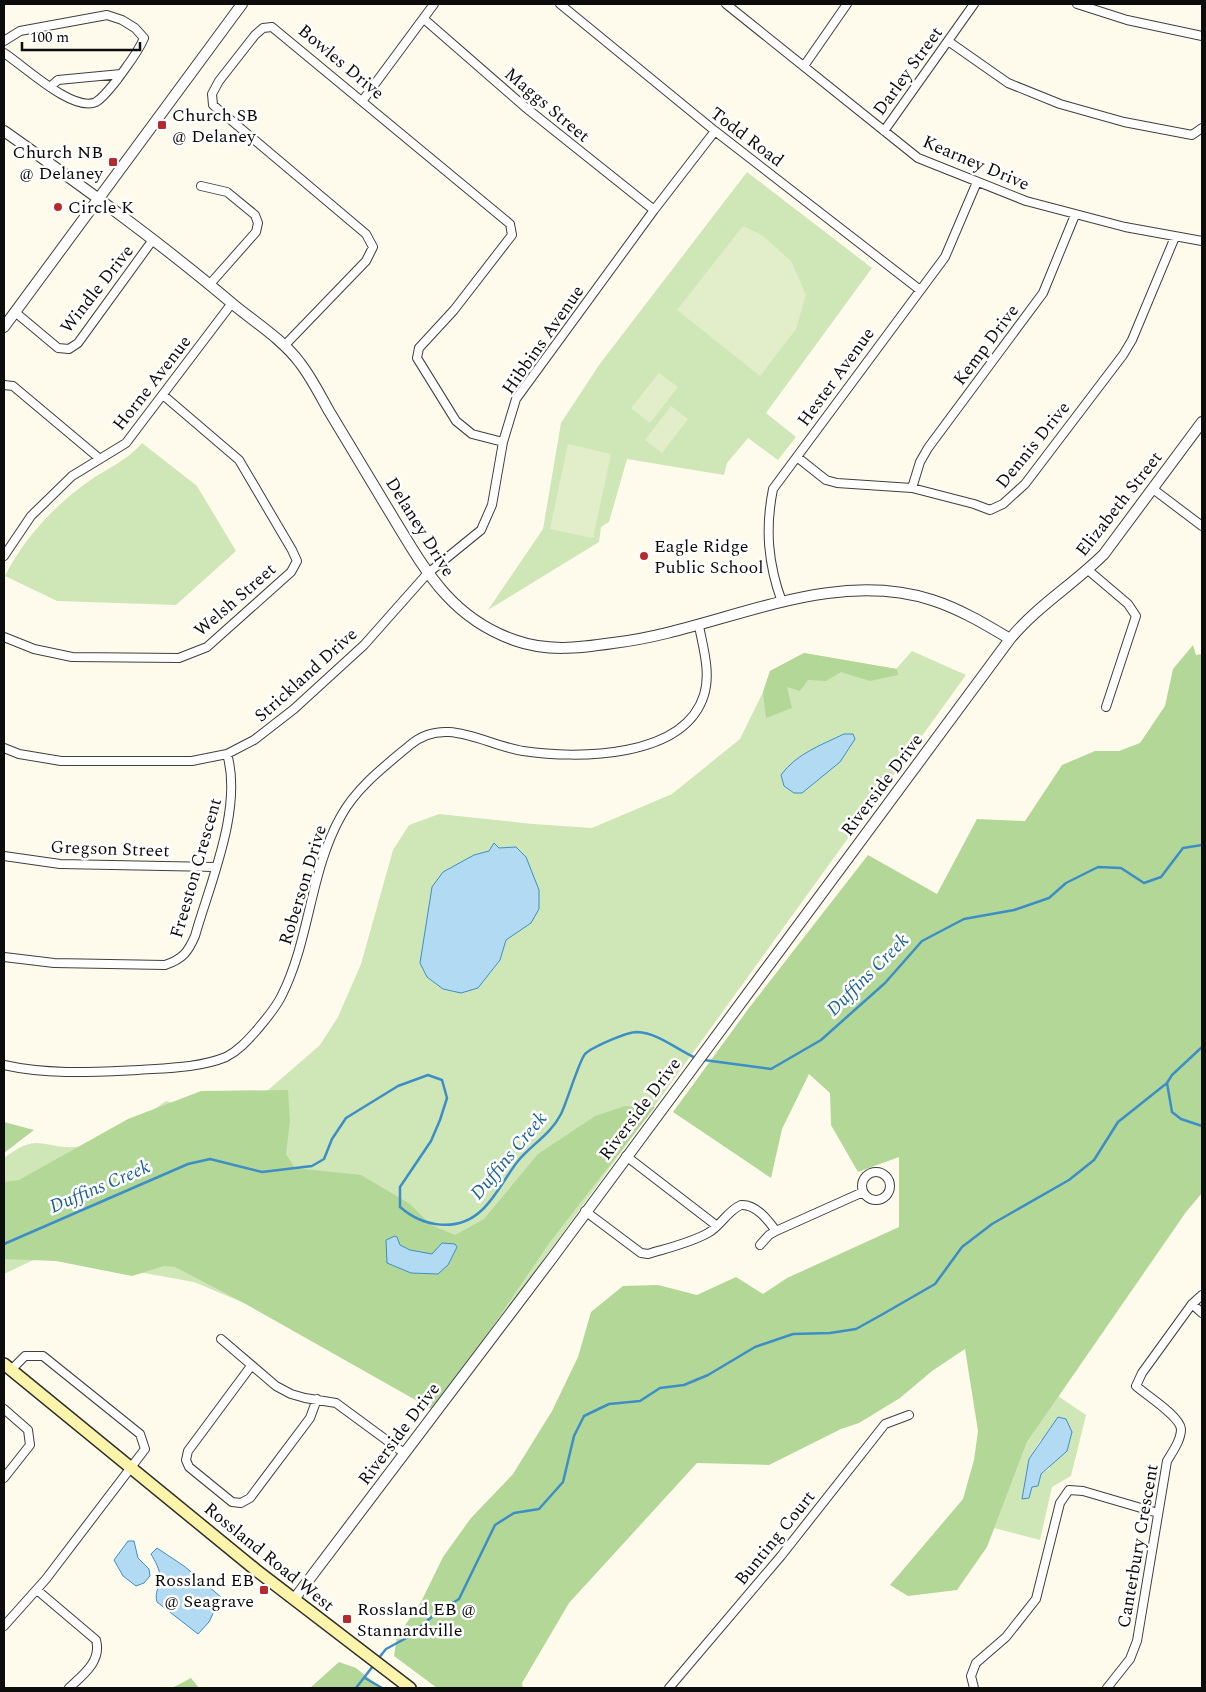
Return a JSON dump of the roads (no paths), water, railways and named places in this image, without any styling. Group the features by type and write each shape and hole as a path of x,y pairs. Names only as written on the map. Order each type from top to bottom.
{"main road":[{"name":"Rossland Road West","path":"8,1367 256,1570 410,1688"}],"street":[{"path":"4,327 242,4"},
{"path":"363,100 434,4"},
{"name":"Todd Road","path":"560,4 715,132 920,290"},
{"name":"Kearney Drive","path":"728,4 918,158 1026,201 1075,215 1202,241"},
{"path":"804,66 847,4"},
{"name":"Darley Street","path":"884,130 974,4"},
{"path":"1077,4 1128,20 1202,36"},
{"path":"4,41 20,31 107,15 122,20 135,28 144,38 121,74 106,93 95,102 78,103 50,86 4,53"},
{"name":"Maggs Street","path":"424,19 525,107 654,210"},
{"name":"Bowles Drive","path":"284,346 366,261 373,247 366,234 213,105 212,94 219,82 255,35 262,28 272,27 363,100 438,166 510,224 512,236 454,310 419,348 417,358 456,421 472,434 503,442"},
{"path":"948,41 1008,83 1060,104 1124,122 1192,135 1202,128"},
{"path":"50,86 58,80 121,74"},
{"name":"Delaney Drive","path":"4,131 210,284 284,346 300,362 427,574 460,610 481,626 512,640 537,648 570,649 645,640 782,602 846,590 894,592 930,599 956,609 1010,639"},
{"name":"Hibbins Avenue","path":"427,574 473,538 487,519 496,486 503,442 516,399 654,210 715,132"},
{"name":"Hester Avenue","path":"782,602 769,561 768,537 770,502 773,489 945,257 977,182"},
{"path":"201,186 227,192 255,215 258,223 256,232 210,284"},
{"name":"Kemp Drive","path":"912,488 920,462 928,448 1043,293 1075,215"},
{"name":"Dennis Drive","path":"797,457 826,480 837,484 912,488 990,510 1003,504 1025,484 1128,348 1175,237"},
{"name":"Windle Drive","path":"15,312 58,348 69,349 78,343 152,241"},
{"name":"Horne Avenue","path":"4,556 31,516 72,476 126,443 232,303"},
{"path":"4,385 13,386 100,459"},
{"name":"Welsh Street","path":"4,637 34,649 72,657 179,658 207,647 291,572 298,561 238,460 163,395"},
{"name":"Elizabeth Street","path":"1010,639 1040,609 1088,570 1104,554 1154,490 1202,422"},
{"path":"1154,490 1202,526"},
{"path":"1088,570 1128,604 1136,616 1106,708"},
{"name":"Strickland Drive","path":"4,748 19,754 62,760 192,761 227,754 254,740 275,725 307,697 364,644 427,574"},
{"name":"Roberson Drive","path":"4,1065 30,1070 114,1071 204,1064 227,1056 244,1045 281,998 291,974 330,838 341,815 355,795 377,773 414,742 429,734 441,731 459,733 521,750 566,755 642,746 668,737 682,728 693,716 704,694 707,672 699,626"},
{"name":"Riverside Drive","path":"295,1598 548,1264 585,1211 1010,639"},
{"name":"Freeston Crescent","path":"4,957 54,963 166,965 178,961 186,954 195,936 231,808 233,784 227,754"},
{"name":"Gregson Street","path":"4,856 60,864 215,867"},
{"path":"626,1156 717,1226"},
{"path":"760,1245 769,1235 776,1231 863,1192"},
{"path":"585,1211 641,1253 648,1254 708,1233 733,1208 746,1205 766,1217 776,1231"},
{"name":"Canterbury Crescent","path":"1107,1688 1130,1659 1137,1642 1167,1461 1178,1442 1181,1428 1177,1419 1136,1386 1142,1373 1192,1304 1202,1295"},
{"path":"1192,1304 1202,1313"},
{"path":"220,1339 251,1366 291,1394 336,1403 404,1453"},
{"name":"Rossland Road West","path":"8,1367 25,1356 43,1356 140,1434 145,1449 132,1469"},
{"path":"251,1366 186,1456 189,1467 232,1502 241,1503 250,1498 310,1418 317,1399"},
{"path":"4,1409 28,1430 30,1445 4,1478"},
{"name":"Bunting Court","path":"669,1688 781,1556 885,1424 908,1415"},
{"path":"4,1626 37,1590 132,1469"},
{"path":"974,1688 971,1676 976,1663 1006,1638 1036,1599 1060,1503 1069,1490 1083,1492 1158,1513"},
{"path":"37,1590 96,1640 99,1649 96,1659 69,1688"}],"water":[{"path":"844,734 853,734 855,739 840,762 802,793 794,793 784,786 781,775 794,761 809,751"},
{"path":"494,843 499,848 516,847 526,857 539,890 539,909 531,923 506,940 500,960 478,988 461,993 443,989 427,977 420,963 432,887 443,872 474,855 489,851"},
{"path":"395,1236 400,1245 410,1250 432,1254 442,1243 455,1244 457,1247 448,1265 438,1274 411,1273 387,1263 386,1240"},
{"path":"1058,1417 1066,1419 1072,1432 1067,1451 1041,1474 1038,1486 1032,1487 1029,1498 1022,1499 1029,1459"},
{"path":"128,1541 134,1541 138,1558 149,1569 150,1576 144,1583 136,1586 123,1576 114,1560"},
{"path":"157,1548 184,1566 221,1597 209,1622 198,1634 157,1602 156,1595 160,1575 151,1554"}],"waterway":[{"name":"Duffins Creek","path":"704,1060 771,1069 821,1040 885,983 922,941 964,919 1014,910 1049,898 1066,883 1098,867 1121,868 1144,883 1161,877 1183,848 1202,845"},
{"name":"Duffins Creek","path":"4,1244 188,1164 210,1159 262,1172 312,1166 324,1159 332,1139 346,1118 398,1086 428,1075 442,1080 447,1098 431,1141 400,1187 400,1207 409,1214 430,1223 441,1225 462,1222 473,1217 487,1205 518,1161 557,1121 564,1108 582,1058 589,1051 618,1037 637,1032 653,1035 696,1058"},
{"path":"378,1659 386,1649 410,1636 435,1614 459,1599 495,1525 514,1513 539,1509 563,1482 574,1436 584,1416 609,1404 640,1401 660,1388 684,1385 708,1375 755,1347 793,1334 830,1333 856,1329 935,1284 962,1247 992,1224 1069,1180 1094,1160 1118,1122 1167,1083 1172,1075 1202,1047"},
{"path":"1167,1083 1172,1112 1181,1119 1202,1126"},
{"path":"356,1688 373,1666"},
{"path":"365,1678 382,1688"}],"place":[{"name":"Church SB @ Delaney","path":"162,125"},
{"name":"Church NB @ Delaney","path":"113,162"},
{"name":"Circle K","path":"58,207"},
{"name":"Eagle Ridge Public School","path":"644,556"},
{"name":"Rossland EB @ Seagrave","path":"264,1590"},
{"name":"Rossland EB @ Stannardville","path":"347,1619"}]}
